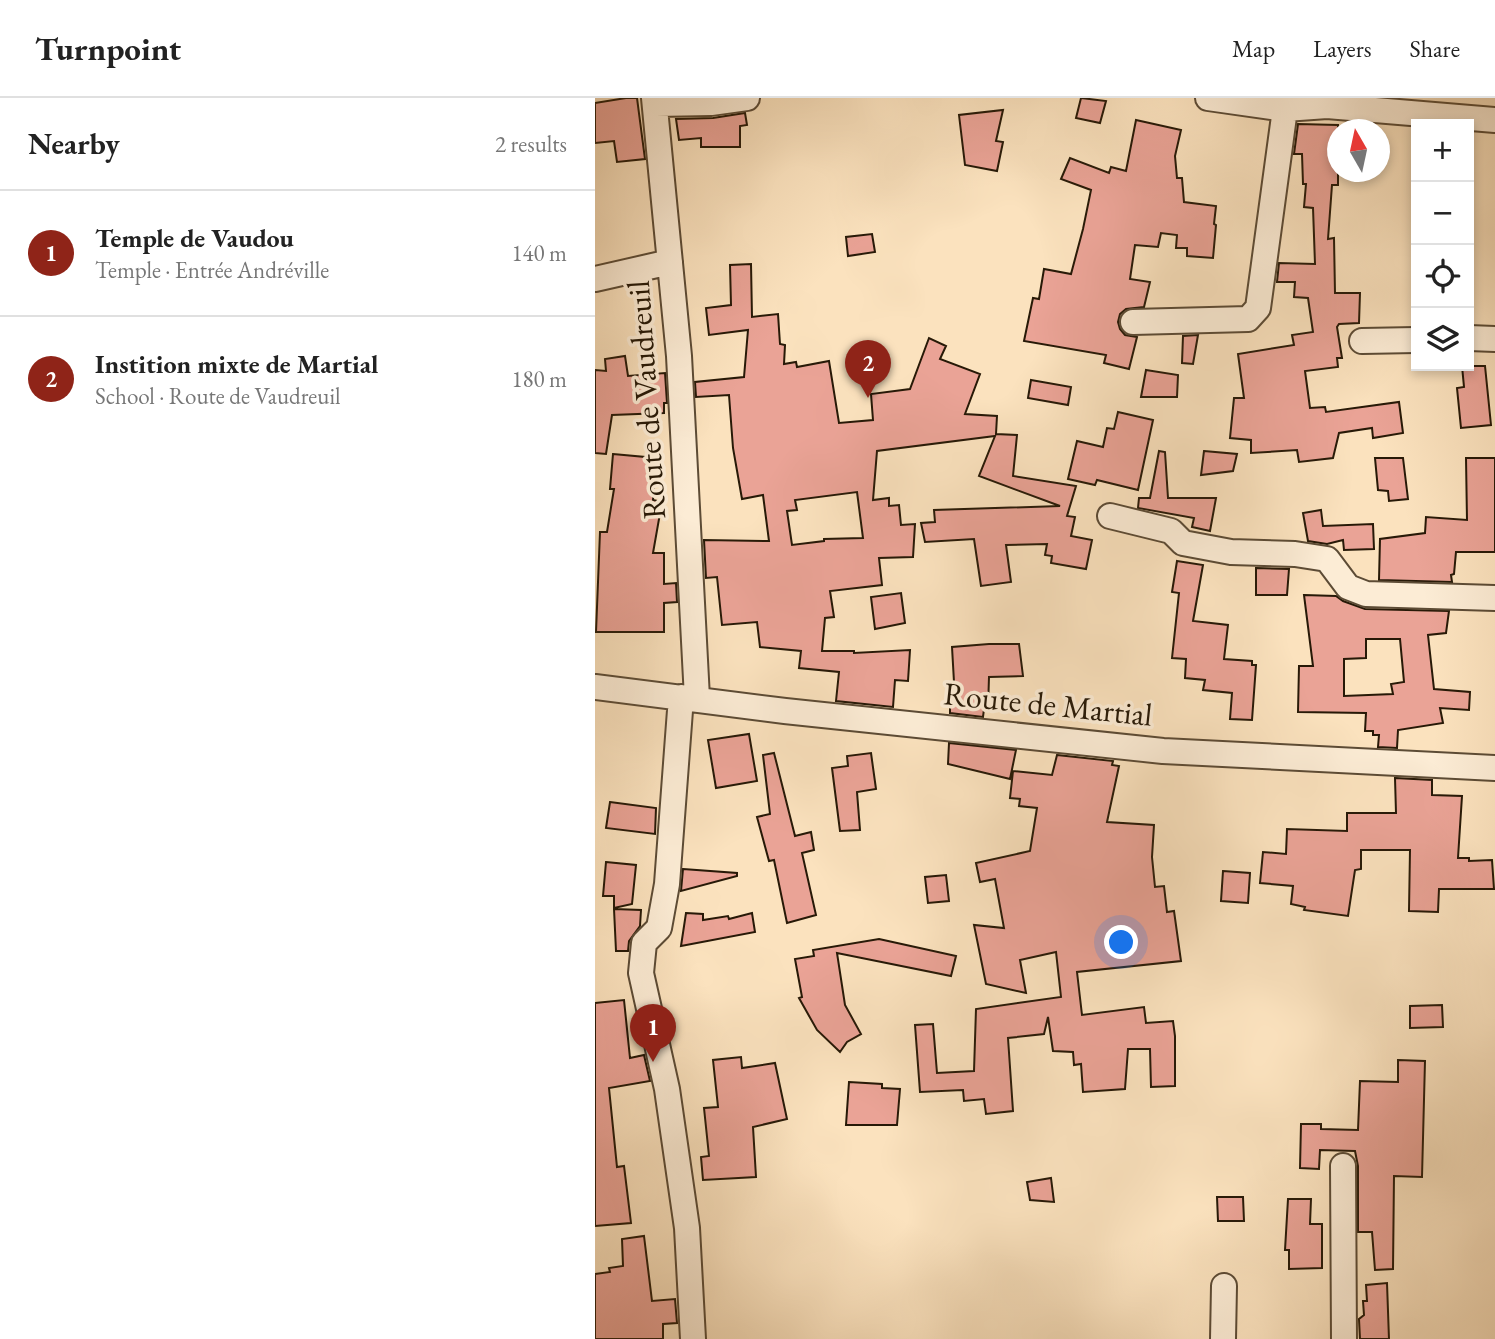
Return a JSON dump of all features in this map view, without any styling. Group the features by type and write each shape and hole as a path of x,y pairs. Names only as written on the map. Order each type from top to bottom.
{"street":[{"path":"655,101 711,103 747,98"},
{"path":"1208,98 1285,109 1326,102 1495,120"},
{"name":"Route de Vaudreuil","path":"655,101 678,356 689,697 667,884 659,928 643,943 641,973 667,1089 687,1228 693,1339"},
{"path":"1133,322 1248,318 1258,308 1285,109"},
{"path":"595,279 670,262"},
{"path":"1474,338 1495,339"},
{"path":"1362,341 1411,340"},
{"path":"1110,516 1171,531 1182,542 1219,550 1295,554 1327,559 1347,587 1366,593 1495,598"},
{"name":"Route de Martial","path":"595,687 785,711 1163,751 1495,768"},
{"path":"1343,1166 1345,1339"},
{"path":"1223,1339 1224,1286"}],"building":[{"path":"637,98 645,159 617,162 614,141 595,143 595,103"},
{"path":"1081,98 1106,101 1100,123 1076,118"},
{"path":"1003,110 996,141 1003,142 997,171 965,165 959,115"},
{"path":"745,113 747,125 740,126 740,147 701,147 701,138 679,140 676,119 713,118"},
{"path":"1136,120 1181,130 1175,156 1177,178 1182,178 1184,202 1216,206 1216,225 1213,258 1187,256 1187,248 1176,248 1177,235 1161,233 1158,247 1135,245 1130,279 1150,282 1144,307 1126,309 1120,314 1118,322 1125,335 1137,337 1129,369 1104,363 1106,355 1024,341 1033,298 1039,299 1044,269 1071,274 1083,229 1091,190 1061,179 1070,158 1109,173 1111,167 1126,171"},
{"path":"1298,124 1327,125 1327,182 1338,182 1338,185 1332,185 1328,239 1334,238 1335,293 1360,293 1359,323 1339,324 1337,327 1342,358 1337,358 1338,367 1305,371 1310,408 1325,407 1326,412 1399,402 1403,433 1373,438 1372,428 1339,433 1333,458 1299,462 1297,450 1251,453 1251,440 1230,438 1234,398 1244,398 1238,354 1294,345 1292,335 1313,332 1308,298 1294,297 1295,282 1277,282 1279,263 1315,264 1313,208 1304,207 1306,184 1303,184 1302,154 1294,154"},
{"path":"872,234 875,252 848,256 846,237"},
{"path":"751,264 752,317 778,314 780,344 785,345 784,364 796,362 797,367 829,361 839,423 873,420 871,394 910,389 929,338 946,346 940,359 980,374 965,414 997,416 996,434 1017,435 1013,476 1076,486 1067,516 1075,517 1071,536 1092,540 1086,569 1051,563 1052,556 1045,555 1047,544 1006,545 1011,582 981,586 974,539 925,542 921,523 935,522 934,510 1060,506 979,476 995,436 877,451 873,500 889,498 889,506 899,505 901,525 915,524 913,557 879,558 882,585 830,591 834,617 825,618 822,651 854,653 910,650 908,681 895,680 893,707 836,701 839,672 799,668 801,651 760,647 757,622 722,625 717,577 706,578 704,540 769,541 763,495 742,499 733,448 729,395 696,397 695,382 744,377 748,330 709,335 706,308 731,305 730,265","holes":["857,492 863,538 824,539 792,545 787,511 797,510 795,500"]},
{"path":"1198,335 1193,364 1182,363 1183,336"},
{"path":"625,356 628,376 665,373 667,403 664,403 664,413 612,415 606,454 595,453 595,370 606,371 605,359"},
{"path":"1474,366 1485,366 1491,425 1461,428 1457,388 1464,387 1462,371 1474,371"},
{"path":"1146,370 1178,375 1177,397 1141,397"},
{"path":"1031,380 1071,387 1068,405 1028,398"},
{"path":"1118,412 1153,420 1138,490 1097,480 1095,485 1068,479 1077,441 1103,447 1107,428 1114,429"},
{"path":"1159,451 1165,452 1168,498 1216,498 1210,531 1192,527 1194,518 1138,508 1139,498 1150,498"},
{"path":"1204,451 1237,454 1233,471 1201,475"},
{"path":"613,454 656,458 653,500 662,502 653,553 664,553 664,584 676,583 677,602 664,603 664,632 596,632 600,532 607,532 614,489 610,489"},
{"path":"1375,458 1403,458 1408,499 1389,501 1388,491 1378,490"},
{"path":"1466,458 1495,458 1495,552 1456,552 1452,582 1379,580 1380,539 1425,533 1426,517 1467,520"},
{"path":"1321,510 1323,526 1373,524 1374,549 1344,550 1343,540 1327,544 1308,541 1303,513"},
{"path":"1177,561 1203,565 1193,621 1228,625 1224,659 1252,661 1252,665 1256,665 1252,720 1230,719 1232,693 1203,690 1205,680 1185,678 1186,659 1172,658 1179,593 1172,592"},
{"path":"1256,568 1289,569 1287,595 1256,595"},
{"path":"901,593 905,623 875,629 871,597"},
{"path":"1304,595 1336,596 1365,609 1449,611 1446,633 1428,635 1434,689 1470,692 1469,710 1440,708 1443,723 1398,730 1397,748 1378,747 1379,735 1373,735 1373,731 1365,731 1366,713 1298,712 1299,666 1313,666","holes":["1366,639 1400,639 1404,682 1391,684 1393,694 1344,696 1344,659 1366,658"]},
{"path":"1019,644 1023,676 989,677 988,709 984,709 983,717 950,713 949,682 954,682 952,647"},
{"path":"749,734 757,781 716,788 708,740"},
{"path":"949,743 1016,750 1010,779 948,764"},
{"path":"774,753 795,836 811,832 814,850 802,853 816,915 787,923 774,860 769,861 757,817 770,814 763,755"},
{"path":"871,753 876,789 857,792 860,830 840,831 832,768 848,766 847,756"},
{"path":"1057,755 1113,761 1112,765 1119,766 1107,822 1154,825 1152,857 1155,887 1164,886 1167,912 1174,911 1181,961 1077,972 1082,1015 1144,1007 1146,1023 1173,1021 1175,1086 1151,1087 1150,1049 1128,1049 1125,1089 1083,1092 1081,1064 1074,1065 1073,1052 1053,1051 1048,1017 1044,1034 1008,1038 1013,1111 986,1114 984,1099 964,1101 963,1090 920,1092 915,1025 933,1024 937,1073 974,1071 976,1009 1061,997 1056,952 1020,960 1026,993 986,984 974,925 1004,928 995,879 980,882 976,863 1030,851 1037,808 1019,806 1020,799 1010,798 1013,771 1052,775"},
{"path":"1395,778 1432,780 1432,795 1462,796 1458,858 1469,858 1469,861 1492,860 1494,889 1439,889 1438,912 1409,911 1410,850 1361,850 1361,869 1355,870 1348,916 1304,910 1305,907 1291,904 1293,886 1260,883 1263,852 1286,854 1287,829 1347,831 1347,813 1396,813"},
{"path":"610,802 656,808 655,834 606,828"},
{"path":"606,862 636,865 632,904 614,908 614,896 603,896"},
{"path":"683,869 737,873 737,876 681,891"},
{"path":"1223,871 1250,873 1248,903 1221,901"},
{"path":"946,875 949,901 928,903 925,877"},
{"path":"614,909 641,910 640,926 629,941 628,951 616,951"},
{"path":"686,913 703,914 703,920 728,916 729,919 752,913 755,932 681,946"},
{"path":"879,939 956,956 951,976 837,953 845,1005 861,1034 847,1042 840,1052 817,1030 799,998 802,997 795,959 814,956 813,950"},
{"path":"624,1000 630,1058 644,1055 650,1081 609,1088 617,1167 624,1166 631,1223 595,1226 595,1003"},
{"path":"1442,1005 1443,1027 1410,1028 1410,1006"},
{"path":"741,1057 742,1068 775,1063 787,1119 753,1127 756,1177 703,1180 701,1157 709,1156 704,1108 718,1107 713,1060"},
{"path":"1398,1060 1425,1061 1422,1177 1394,1176 1393,1269 1375,1270 1372,1232 1358,1232 1358,1166 1355,1151 1320,1150 1319,1169 1300,1168 1301,1124 1321,1124 1321,1129 1358,1130 1360,1081 1398,1082"},
{"path":"849,1082 882,1084 882,1088 900,1089 897,1125 846,1125"},
{"path":"1051,1178 1054,1202 1030,1200 1027,1182"},
{"path":"1217,1197 1243,1197 1244,1221 1218,1221"},
{"path":"1288,1199 1311,1199 1310,1224 1322,1224 1322,1268 1289,1269 1289,1250 1285,1250"},
{"path":"644,1236 652,1301 675,1299 677,1323 663,1324 663,1339 595,1339 595,1274 610,1272 609,1268 623,1266 622,1239"},
{"path":"1387,1283 1389,1339 1360,1339 1359,1319 1364,1315 1363,1301 1367,1301 1366,1285"}],"place":[{"name":"Instition mixte de Martial","path":"868,398"},
{"name":"Temple de Vaudou","path":"653,1062"}]}
